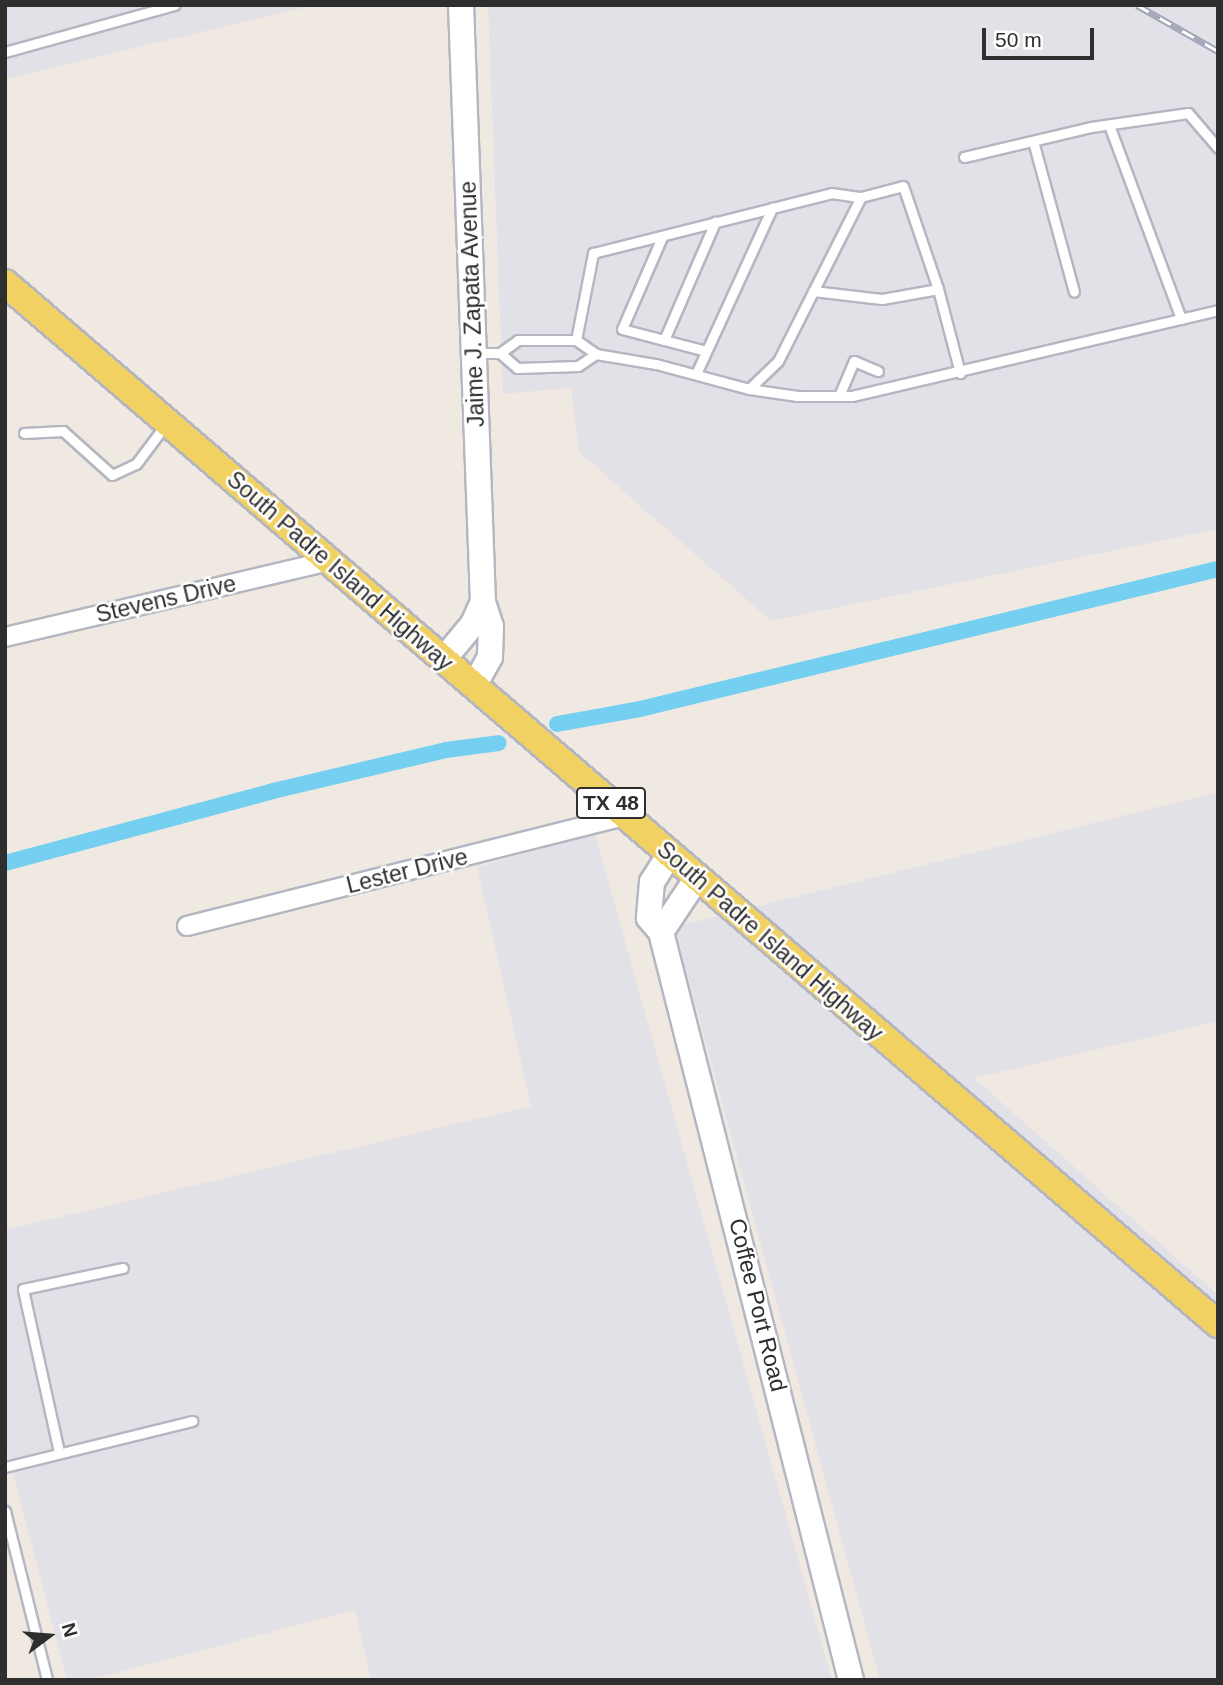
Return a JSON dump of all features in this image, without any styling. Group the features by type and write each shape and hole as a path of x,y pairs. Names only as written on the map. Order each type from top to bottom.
{"main road":[{"name":"South Padre Island Highway","path":"5,283 1218,1324"}],"street":[{"name":"Jaime J. Zapata Avenue","path":"461,5 483,602 491,627 490,657 474,686"},
{"name":"Stevens Drive","path":"5,637 327,561"},
{"path":"443,660 473,624 483,602"},
{"name":"Lester Drive","path":"187,926 626,816"},
{"name":"Coffee Port Road","path":"670,855 652,882 648,898 649,918 660,932 851,1680"},
{"path":"660,932 697,878"}],"lane":[{"path":"5,52 175,5"},
{"path":"964,157 1109,124 1188,113 1218,148"},
{"path":"1109,124 1181,319"},
{"path":"1033,141 1074,292"},
{"path":"576,340 593,253 831,193 861,197 903,186 938,289 960,373"},
{"path":"749,388 778,361 861,197"},
{"path":"695,374 772,208"},
{"path":"664,340 715,222"},
{"path":"662,237 622,329 706,351"},
{"path":"813,291 882,299 938,289"},
{"path":"474,354 500,353 518,340 576,340 596,354 749,388 797,396 839,396 960,373 1218,310"},
{"path":"500,353 517,368 578,366 596,354"},
{"path":"839,396 853,361 878,371"},
{"path":"24,433 63,431 111,475 136,464 167,423"},
{"path":"59,1452 23,1289 123,1268"},
{"path":"5,1467 192,1420"},
{"path":"5,1511 47,1680"}],"shaded area":[{"path":"5,5 315,5 5,79"},
{"path":"488,5 1218,5 1218,529 771,621 579,452 571,388 503,394"},
{"path":"1218,792 1218,1021 974,1078 1218,1295 1218,1680 880,1680 674,927"},
{"path":"595,834 832,1680 371,1680 355,1610 88,1680 67,1680 5,1442 5,1230 531,1106 477,867"}],"waterway":[{"path":"557,724 640,709 1218,569"},
{"path":"5,863 273,791 446,750 499,743"}],"railway":[{"path":"1137,5 1218,51"}]}
